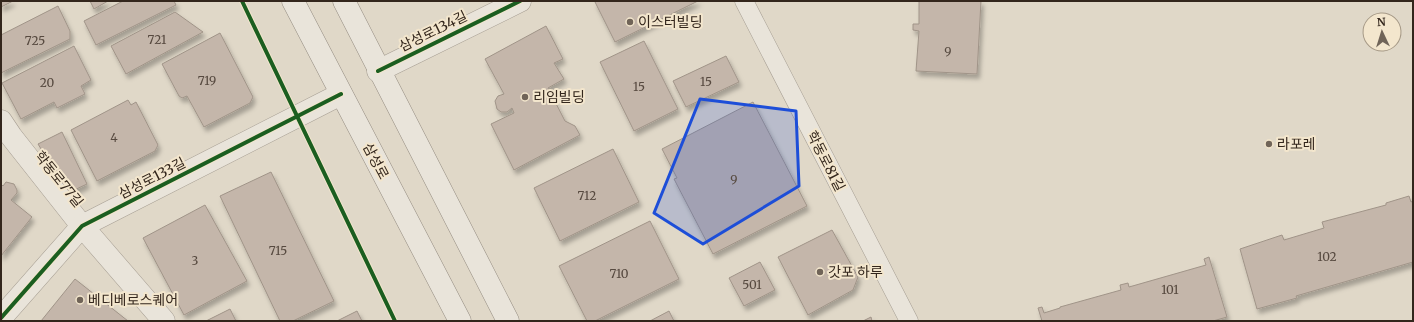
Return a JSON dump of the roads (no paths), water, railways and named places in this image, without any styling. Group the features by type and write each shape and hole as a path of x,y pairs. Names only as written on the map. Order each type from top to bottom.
{"street":[{"name":"삼성로","path":"293,1 460,321"},
{"path":"344,1 378,71 508,321"},
{"name":"삼성로134길","path":"378,71 520,1"},
{"name":"삼성로133길","path":"1,318 82,226 341,94"},
{"name":"학동로77길","path":"1,121 10,136 82,226 164,321"}],"lane":[{"name":"학동로81길","path":"744,1 909,321"}],"place":[{"name":"이스터빌딩","path":"630,22"},
{"name":"리임빌딩","path":"525,97"},
{"name":"라포레","path":"1269,144"},
{"name":"갓포 하루","path":"820,272"},
{"name":"베디베로스퀘어","path":"80,300"}]}
